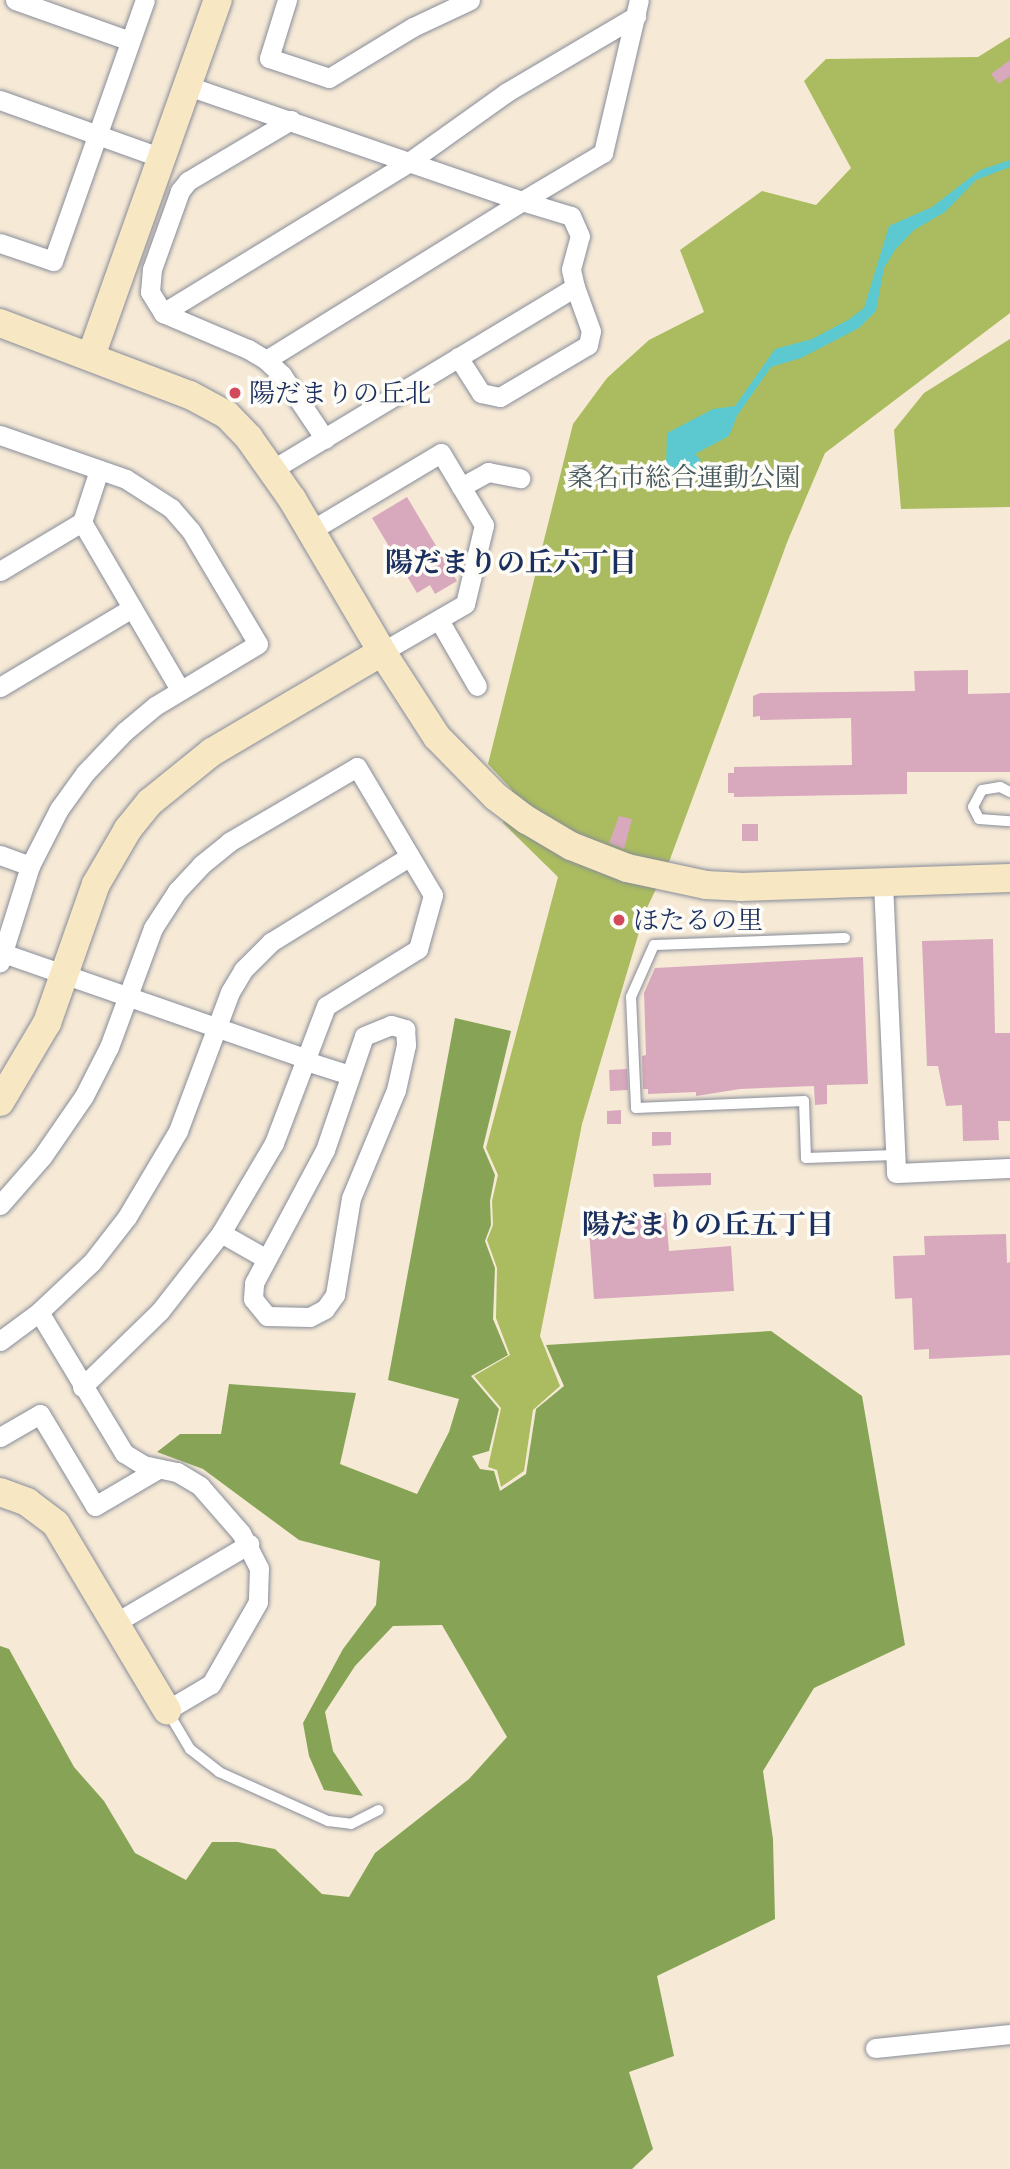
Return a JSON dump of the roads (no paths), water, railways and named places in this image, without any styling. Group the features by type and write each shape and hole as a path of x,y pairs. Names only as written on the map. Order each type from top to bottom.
{"street":[{"path":"15,0 130,41"},
{"path":"0,243 53,261 145,0"},
{"path":"91,356 218,0"},
{"path":"287,0 268,58 329,78 413,27 470,0"},
{"path":"163,313 409,162 507,92 638,8"},
{"path":"266,360 603,153 638,8"},
{"path":"188,86 571,216 580,236 571,269 591,331 588,345 500,397 481,393 458,357"},
{"path":"0,100 162,158"},
{"path":"291,120 188,181 180,191 150,282 154,302 163,313 248,349 266,360 282,375 325,439"},
{"path":"270,471 575,287"},
{"path":"0,323 213,405 238,425 310,531 426,723 453,756 517,813 570,846 627,869 706,885 740,887 1010,878"},
{"path":"0,435 139,485 178,515 258,644 180,690 141,718 98,758 59,809 30,866 1,956 66,975 349,1075"},
{"path":"0,1102 47,1023 96,884 128,828 150,802 212,752 465,604 484,525 441,453 310,531"},
{"path":"0,570 82,522 99,470"},
{"path":"461,487 488,472 520,478"},
{"path":"82,522 180,690"},
{"path":"0,687 132,608"},
{"path":"439,620 477,686"},
{"path":"0,1205 42,1157 70,1118 101,1065 153,928 177,891 201,865 229,842 357,767 433,895 418,950 326,1006 274,1143 221,1233 160,1311 82,1387"},
{"path":"0,855 30,866"},
{"path":"0,1342 39,1312 92,1262 127,1217 178,1131 236,981 271,942 410,856"},
{"path":"883,883 896,1173 1010,1167"},
{"path":"391,1025 405,1029 406,1045 396,1090 351,1198 335,1295 325,1309 310,1317 267,1315 256,1306 253,1290 265,1258 314,1175 364,1036 391,1025"},
{"path":"221,1233 265,1258"},
{"path":"0,1492 27,1502 57,1524 167,1710 211,1684 258,1602 259,1568 249,1544 200,1486 177,1472 143,1465 124,1453 39,1312"},
{"path":"0,1437 40,1414 95,1506 158,1469"},
{"path":"116,1623 249,1544"},
{"path":"875,2048 1010,2034"}],"lane":[{"path":"1010,792 1000,787 982,790 973,807 979,819 1010,821"},
{"path":"845,938 654,944 631,997 635,1108 804,1101 807,1158 895,1155"},
{"path":"167,1710 190,1749 219,1772 328,1821 351,1824 379,1810"}],"water":[{"path":"1010,160 1010,167 976,180 945,212 914,230 895,250 884,268 876,311 859,328 801,358 771,367 737,416 729,436 695,454 701,460 691,477 675,480 666,469 667,433 713,409 735,406 775,349 812,339 848,320 864,308 889,226 932,207 980,170"}],"place":[{"name":"陽だまりの丘北","path":"235,393"},
{"name":"ほたるの里","path":"619,920"}],"district":[{"name":"陽だまりの丘六丁目","path":"511,562"},
{"name":"陽だまりの丘五丁目","path":"708,1224"}],"park label":[{"name":"桑名市総合運動公園","path":"684,477"}]}
